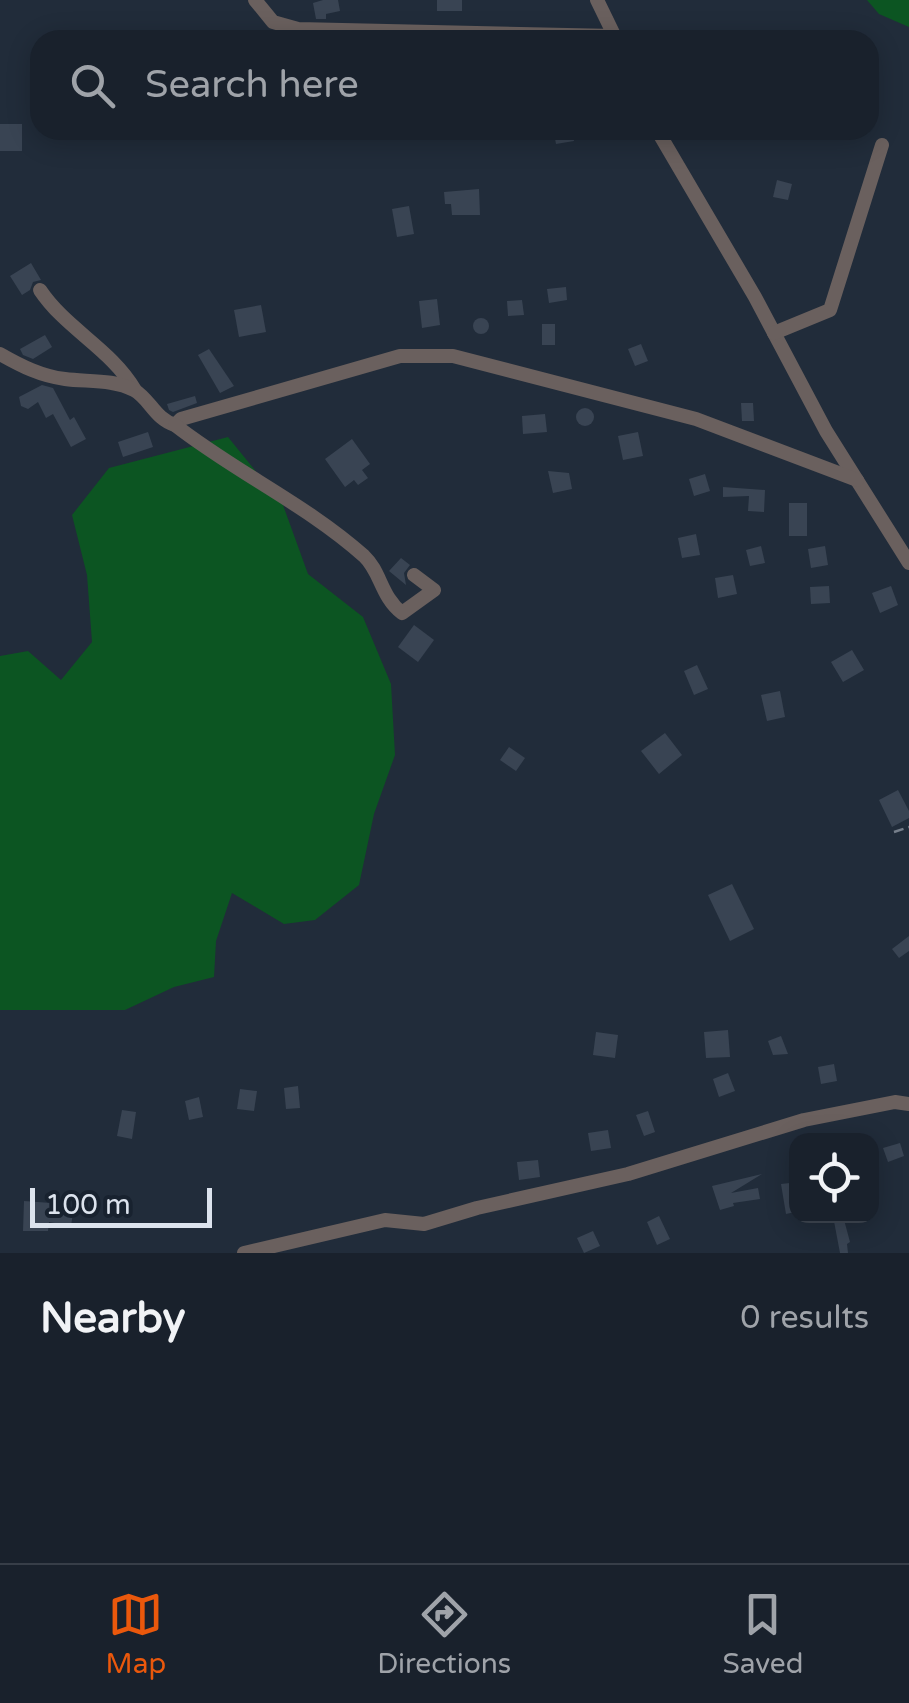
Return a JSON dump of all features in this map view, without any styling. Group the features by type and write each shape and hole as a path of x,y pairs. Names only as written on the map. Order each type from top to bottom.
{"street":[{"path":"255,0 272,22 296,30"},
{"path":"598,0 612,30"},
{"path":"663,140 826,430 909,563"},
{"path":"774,333 830,310 882,146"},
{"path":"40,290 62,317 124,372 136,391 166,422 267,485 368,559 390,603 402,612 434,590 414,575"},
{"path":"0,354 27,370 56,378 120,385 136,391"},
{"path":"174,424 400,356 452,356 696,419 857,480"},
{"path":"244,1253 386,1220 424,1224 628,1174 804,1120 895,1102 909,1104"}],"path":[{"path":"894,832 909,827"}],"green space":[{"path":"867,0 909,0 909,27 879,14"},
{"path":"228,437 283,505 308,574 363,617 391,684 395,755 374,814 359,885 315,920 284,924 232,893 216,941 214,977 174,987 125,1010 0,1010 0,656 28,651 61,680 92,642 87,575 72,515 109,468"}],"building":[{"path":"338,0 340,11 326,14 326,19 316,19 313,3"},
{"path":"437,0 462,0 462,11 437,11"},
{"path":"0,124 22,124 22,151 0,151"},
{"path":"777,180 792,184 788,200 773,197"},
{"path":"479,189 480,215 452,215 444,192"},
{"path":"409,206 414,234 397,237 392,209"},
{"path":"31,263 41,280 33,282 22,295 10,276"},
{"path":"566,287 567,300 549,303 547,289"},
{"path":"437,299 440,325 422,328 419,301"},
{"path":"522,300 524,315 508,316 507,301"},
{"path":"261,305 266,332 239,337 234,310"},
{"path":"481,318 489,326 481,334 473,326"},
{"path":"542,324 555,324 555,345 542,345"},
{"path":"45,335 52,347 33,359 23,355 20,349"},
{"path":"641,344 648,361 635,366 628,349"},
{"path":"209,349 234,386 220,393 198,355"},
{"path":"42,385 53,388 70,420 74,417 86,439 71,447 53,414 46,418 38,402 28,409 21,406 19,397"},
{"path":"195,396 197,403 169,410 167,404"},
{"path":"741,403 753,403 754,421 742,421"},
{"path":"585,408 594,417 585,426 576,417"},
{"path":"545,414 547,432 523,434 522,416"},
{"path":"148,432 153,447 123,457 118,442"},
{"path":"638,432 643,456 623,460 618,436"},
{"path":"352,439 370,464 362,470 368,478 358,485 354,480 345,487 325,459"},
{"path":"548,471 569,473 572,489 553,493"},
{"path":"705,474 710,491 694,496 689,479"},
{"path":"723,487 765,490 764,512 748,511 749,496 723,497"},
{"path":"789,503 807,503 807,536 789,536"},
{"path":"696,534 700,555 682,558 678,538"},
{"path":"761,546 765,563 750,566 746,550"},
{"path":"825,546 828,565 811,568 808,549"},
{"path":"401,558 410,565 404,573 406,585 389,571"},
{"path":"733,575 737,594 718,598 715,578"},
{"path":"829,586 830,603 811,604 810,587"},
{"path":"891,586 898,605 880,613 872,593"},
{"path":"414,625 434,640 418,662 398,647"},
{"path":"852,650 864,670 843,682 831,662"},
{"path":"697,665 708,689 694,695 684,671"},
{"path":"780,691 785,717 767,721 761,695"},
{"path":"665,733 682,755 659,774 641,751"},
{"path":"509,747 525,758 516,771 500,760"},
{"path":"898,790 909,818 892,827 879,800"},
{"path":"732,884 754,929 730,941 708,895"},
{"path":"909,936 909,951 899,958 892,949"},
{"path":"728,1030 730,1057 706,1058 704,1032"},
{"path":"596,1032 618,1035 615,1058 593,1055"},
{"path":"781,1036 788,1054 773,1055 768,1041"},
{"path":"834,1064 837,1081 821,1084 818,1067"},
{"path":"728,1073 735,1091 719,1097 713,1079"},
{"path":"298,1086 300,1108 286,1109 284,1088"},
{"path":"240,1089 257,1091 254,1111 237,1109"},
{"path":"199,1097 203,1117 189,1120 185,1101"},
{"path":"122,1110 136,1112 132,1139 117,1136"},
{"path":"648,1111 655,1132 644,1136 636,1115"},
{"path":"608,1130 611,1148 591,1151 588,1133"},
{"path":"900,1143 904,1156 888,1162 883,1148"},
{"path":"538,1160 540,1177 519,1180 517,1162"},
{"path":"762,1174 731,1193 758,1188 760,1199 733,1203 734,1206 720,1210 712,1186"},
{"path":"789,1183 786,1214 781,1184"},
{"path":"24,1201 51,1203 63,1212 73,1213 71,1226 49,1222 48,1231 23,1231"},
{"path":"659,1216 670,1239 657,1245 647,1222"},
{"path":"834,1223 845,1223 850,1242 848,1253 840,1253"},
{"path":"593,1231 600,1246 584,1253 577,1238"}]}
